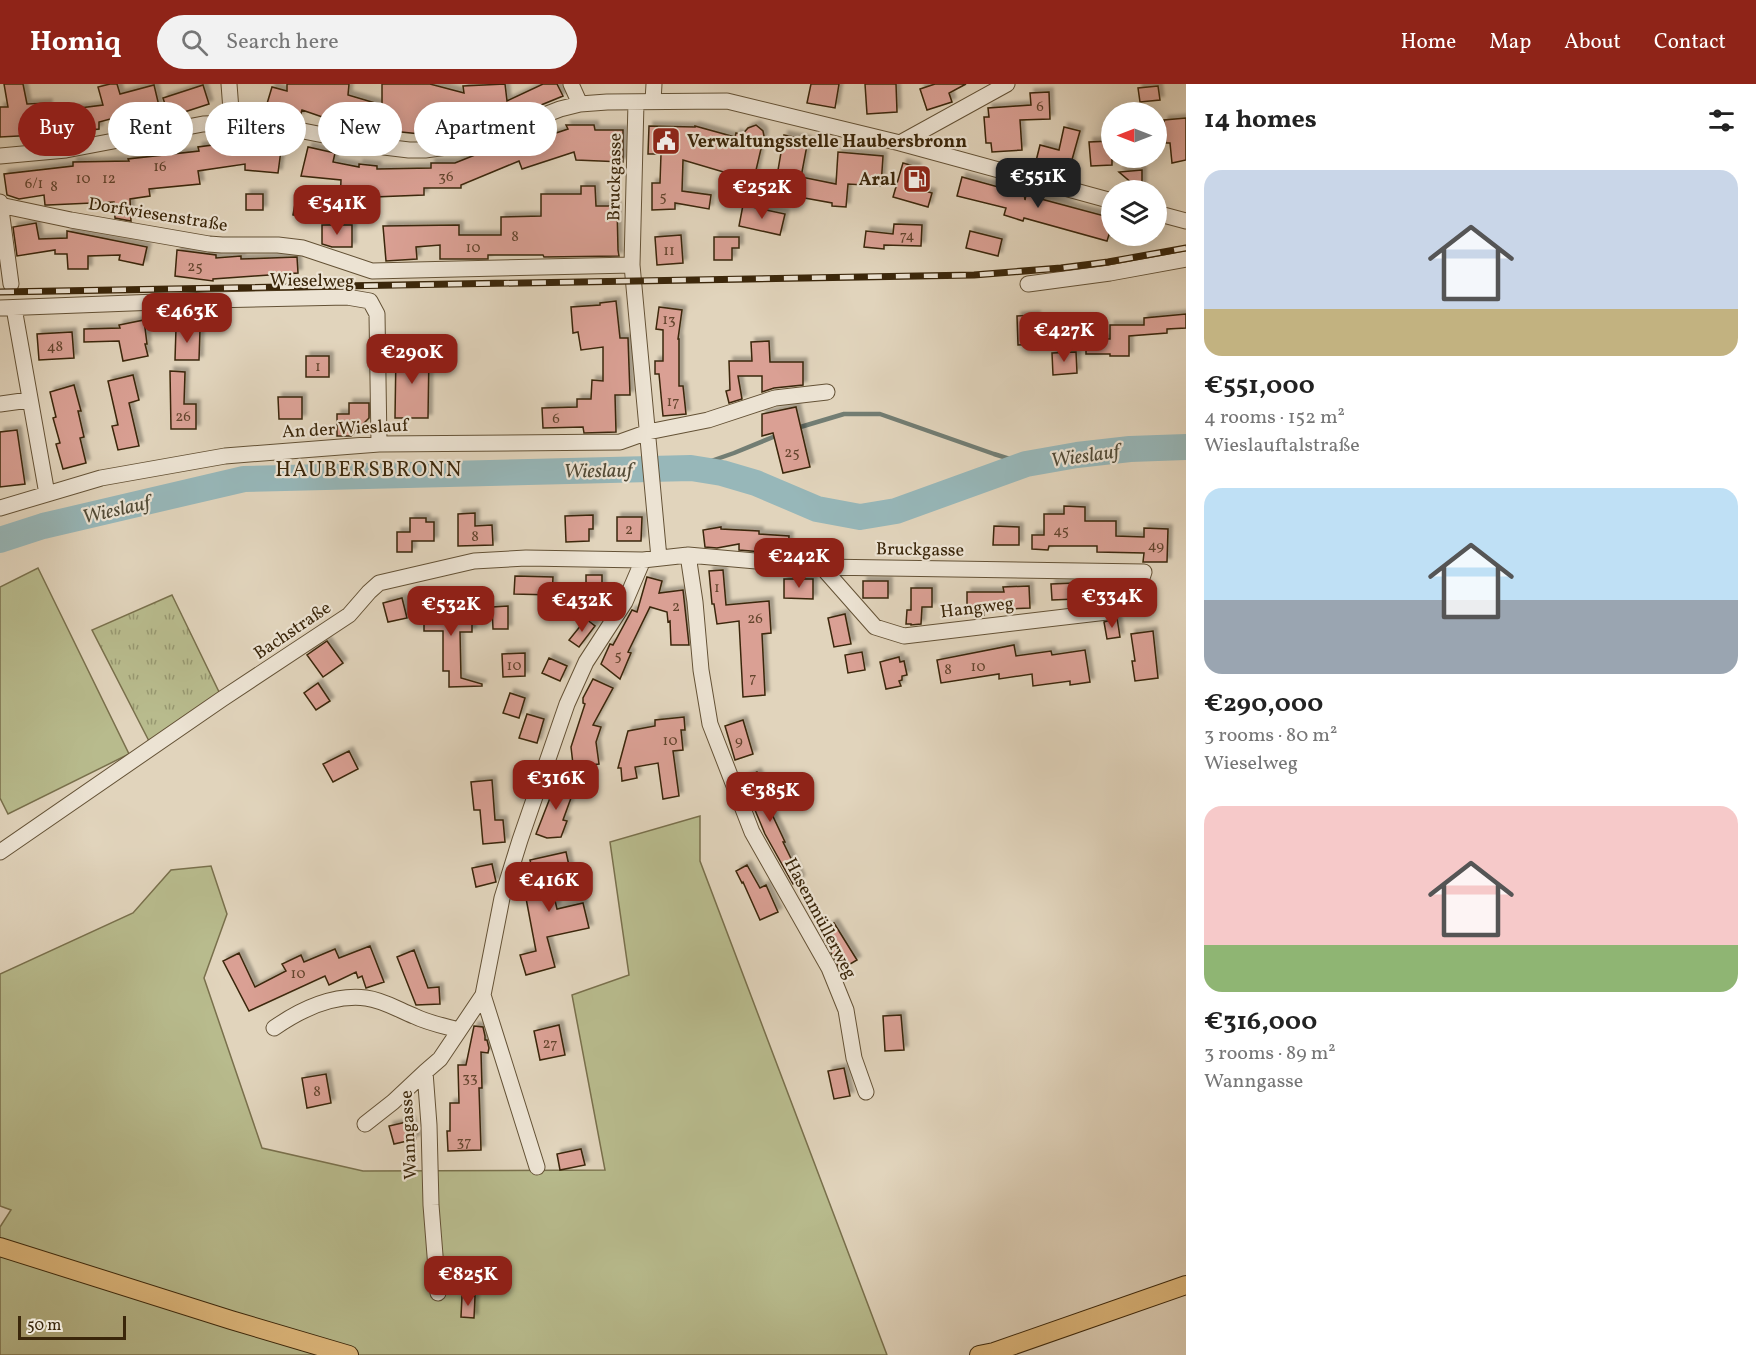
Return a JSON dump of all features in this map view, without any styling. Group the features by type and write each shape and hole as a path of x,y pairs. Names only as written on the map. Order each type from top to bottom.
{"main road":[{"path":"0,1247 349,1355"},
{"path":"979,1355 1186,1285"}],"street":[{"path":"229,84 230,102"},
{"path":"571,84 580,104"},
{"path":"653,101 654,84"},
{"path":"900,143 1007,84"},
{"path":"306,132 384,147 425,150 454,147 488,137 560,109 580,104 727,101 900,143 1101,198"},
{"name":"Bruckgasse","path":"636,102 632,265 659,558"},
{"path":"0,156 66,150 205,124"},
{"name":"Dorfwiesenstraße","path":"11,284 0,203 71,220 208,244 278,245 303,248 372,271 632,265"},
{"path":"1167,215 1185,219"},
{"path":"1028,284 1186,260"},
{"name":"Wieselweg","path":"7,308 347,297 370,301 377,314 379,444"},
{"path":"7,308 29,400 47,494"},
{"path":"649,438 775,398 827,392"},
{"path":"0,404 29,400"},
{"name":"An der Wieslauf","path":"0,508 101,478 225,456 379,444 620,442 649,438"},
{"name":"Bruckgasse","path":"643,560 688,555 822,567 1144,572"},
{"name":"Hasenmüllerweg","path":"688,555 701,670 710,724 752,832 829,968 846,1011 854,1058 866,1092"},
{"name":"Bachstraße","path":"0,852 222,699 349,615 369,591 379,583 474,561 526,558 643,560"},
{"name":"Wanngasse","path":"438,1293 424,1072 440,1059 483,995 502,898 567,704 586,662 625,602 643,560"},
{"name":"Hangweg","path":"822,567 875,627 904,636 1107,612 1135,598 1144,572"},
{"name":"Wanngasse","path":"483,995 537,1167"},
{"path":"274,1028 292,1015 317,1005 339,999 367,998 416,1017 459,1030"},
{"path":"365,1124 393,1102 424,1072"}],"green space":[{"path":"38,568 129,754 8,814 0,798 0,587"},
{"path":"172,595 221,696 151,745 92,630"},
{"path":"700,816 700,861 887,1355 0,1355 0,1227 11,1210 0,1206 0,974 133,913 171,870 211,866 227,914 204,978 262,1148 363,1171 605,1170 572,995 629,975 610,842"}],"building":[{"path":"4,84 23,84 27,102 18,102 18,136 0,137 0,107 8,107"},
{"path":"117,84 120,94 154,85 158,102 108,102 108,120 99,122 99,129 96,129 96,106 103,105 98,87"},
{"path":"287,84 349,84 348,95 372,102 318,102 318,115 306,111 306,102 268,102 272,87 287,91"},
{"path":"382,84 430,84 464,93 463,86 505,84 507,101 543,84 557,84 563,96 548,102 414,102 414,133 402,132 402,102 382,102"},
{"path":"811,84 839,84 835,108 807,103"},
{"path":"865,84 896,84 897,112 867,114"},
{"path":"935,84 966,84 949,93 952,102 927,110 920,89"},
{"path":"203,85 208,102 193,109 193,102 164,102 163,98"},
{"path":"1158,86 1160,100 1140,102 1138,88"},
{"path":"1049,92 1050,119 1020,120 1022,150 992,152 991,143 986,143 984,117 989,117 988,108 1031,105 1030,93"},
{"path":"1186,118 1186,160 1172,163 1170,143 1167,143 1167,120"},
{"path":"566,125 594,125 595,130 623,130 623,162 576,160 574,152 522,169 519,161 461,185 461,188 424,188 424,195 374,197 373,207 340,203 341,180 301,176 308,147 318,149 318,156 334,156 333,162 359,167 359,164 377,166 377,169 431,168 431,163 455,163 472,156 557,156 557,133 568,129"},
{"path":"756,125 763,131 764,136 753,183 726,177 727,173 683,160 682,191 711,195 709,209 675,203 675,209 652,210 652,183 660,183 661,154 648,154 649,126 695,126 735,137 736,133 742,135 748,128"},
{"path":"1064,127 1080,131 1068,174 1035,165 1040,145 1059,150"},
{"path":"784,135 808,140 801,177 836,184 838,152 883,156 881,186 848,184 846,207 832,206 832,203 782,194 785,171 778,170"},
{"path":"1101,141 1101,166 1091,166 1089,142"},
{"path":"205,146 205,156 280,156 278,173 245,170 245,164 198,171 200,184 149,189 150,196 130,199 131,221 115,218 114,202 45,205 44,195 19,199 7,195 4,174 73,166 73,162 129,161 128,159 155,156 193,156 193,152 199,151 198,147"},
{"path":"903,163 917,167 911,187 932,193 928,207 893,197"},
{"path":"1142,170 1142,180 1128,180 1119,172"},
{"path":"962,177 1024,194 1025,200 1026,195 1101,215 1101,239 1024,218 1023,221 1004,215 1006,208 957,196"},
{"path":"581,186 595,186 596,206 617,206 619,256 488,255 488,259 440,259 440,245 416,247 417,259 386,261 383,226 459,225 459,235 501,235 501,217 541,216 541,194 581,194"},
{"path":"297,193 324,193 319,220 293,215"},
{"path":"246,194 263,194 263,210 246,210"},
{"path":"743,205 785,214 780,235 739,226"},
{"path":"36,223 39,239 67,238 67,231 147,247 143,265 119,260 120,255 88,256 88,269 68,269 67,254 55,254 55,250 17,256 13,227"},
{"path":"894,224 922,225 921,246 884,245 884,249 864,247 866,231 893,234"},
{"path":"322,225 352,225 352,247 332,247 322,244"},
{"path":"970,231 1002,239 998,256 966,248"},
{"path":"681,235 683,263 657,265 655,237"},
{"path":"714,237 739,237 739,248 732,248 732,260 714,260"},
{"path":"177,250 216,255 216,258 297,257 298,273 213,279 213,281 175,276"},
{"path":"616,301 620,338 628,338 630,395 615,395 616,432 584,433 583,427 543,428 542,408 577,407 577,399 591,399 592,380 603,381 603,347 581,350 578,332 573,333 571,307 600,305 600,303"},
{"path":"659,307 682,310 678,339 679,386 683,386 686,414 663,416 659,374 655,374 655,361 663,361 663,330 656,329"},
{"path":"1186,314 1186,328 1167,329 1167,333 1129,336 1129,356 1086,354 1086,338 1110,339 1110,325 1144,325 1144,318"},
{"path":"1036,315 1037,344 1018,345 1017,316"},
{"path":"144,320 148,356 123,361 119,341 84,342 84,329 120,328 119,325"},
{"path":"176,328 200,329 199,360 175,360"},
{"path":"72,332 74,358 39,360 37,334"},
{"path":"769,341 770,362 803,362 803,385 774,388 762,392 762,376 738,376 742,399 729,403 726,391 730,390 729,361 752,361 751,342"},
{"path":"396,352 429,352 428,418 395,418"},
{"path":"1076,352 1077,373 1053,375 1052,353"},
{"path":"306,356 329,356 329,377 306,377"},
{"path":"170,371 185,372 184,404 196,404 196,429 171,429"},
{"path":"133,375 139,400 129,403 139,446 118,450 112,426 118,425 108,381"},
{"path":"74,385 81,411 78,411 84,437 80,438 86,463 63,469 56,444 60,443 53,418 56,417 50,392"},
{"path":"278,397 302,397 302,419 279,419"},
{"path":"349,403 369,403 369,418 351,436 337,436 337,414 349,414"},
{"path":"796,407 810,467 783,473 773,433 762,436 762,414"},
{"path":"17,430 25,484 0,487 0,432"},
{"path":"1064,506 1085,507 1085,521 1116,521 1116,536 1144,537 1144,528 1168,529 1167,562 1143,562 1144,553 1097,552 1097,546 1049,546 1048,550 1032,549 1032,535 1044,535 1044,514 1064,514"},
{"path":"475,513 475,526 492,525 493,545 458,546 458,514"},
{"path":"593,515 593,529 589,529 589,541 566,542 565,516"},
{"path":"617,517 642,517 641,541 617,541"},
{"path":"410,518 426,518 426,522 434,522 434,541 412,541 412,552 397,552 397,532 410,532"},
{"path":"994,526 1019,527 1019,545 993,545"},
{"path":"721,527 721,529 759,531 759,534 789,536 788,554 739,550 739,544 717,548 705,547 703,530"},
{"path":"723,570 726,605 769,601 771,633 762,634 765,695 743,697 739,621 717,624 714,604 712,604 709,571"},
{"path":"586,575 602,575 602,600 586,600"},
{"path":"515,576 553,577 552,595 514,594"},
{"path":"647,577 662,581 659,593 683,590 689,645 671,645 670,621 668,622 667,612 650,607 628,652 631,653 620,679 601,664 610,644 613,645 632,610 637,612"},
{"path":"784,579 813,579 813,599 784,598"},
{"path":"863,581 888,581 888,598 863,598"},
{"path":"1075,583 1076,599 1052,600 1051,584"},
{"path":"1029,586 1030,608 984,610 984,615 967,615 967,592 1004,592 1003,587"},
{"path":"911,588 932,588 932,607 922,607 921,624 906,624 907,610 911,610"},
{"path":"402,598 407,618 388,622 383,603"},
{"path":"424,604 437,604 437,608 461,608 462,605 472,605 472,632 460,632 461,678 482,684 482,686 449,687 449,671 443,671 443,631 424,631"},
{"path":"508,606 508,629 493,629 492,607"},
{"path":"845,614 851,644 834,647 828,618"},
{"path":"1117,618 1120,637 1107,639 1104,622"},
{"path":"586,619 595,626 579,647 569,640"},
{"path":"1153,631 1158,678 1135,681 1131,634"},
{"path":"327,641 343,663 323,677 307,655"},
{"path":"1014,645 1016,656 1051,651 1052,655 1085,650 1090,682 1070,685 1070,681 1033,686 1032,674 999,679 999,674 941,683 937,660"},
{"path":"862,652 865,670 848,673 845,655"},
{"path":"525,653 525,676 503,677 502,654"},
{"path":"899,657 900,662 904,661 907,675 902,676 902,680 899,681 901,686 886,689 880,662"},
{"path":"549,658 567,666 560,681 542,673"},
{"path":"593,679 613,688 593,725 601,727 596,742 599,764 591,765 592,771 574,773 571,747 585,704 583,698"},
{"path":"318,683 330,701 316,710 304,693"},
{"path":"510,693 525,698 519,718 503,713"},
{"path":"527,714 544,719 537,743 519,738"},
{"path":"684,717 685,730 681,730 683,750 673,751 679,796 663,799 658,763 635,767 637,778 622,781 621,768 618,768 628,731 655,726 655,720"},
{"path":"743,720 753,754 735,760 725,726"},
{"path":"349,751 358,769 333,782 323,764"},
{"path":"757,772 774,808 770,810 785,842 783,842 801,879 793,884 765,834 742,779"},
{"path":"492,780 495,820 503,820 505,842 483,844 480,810 474,810 471,782"},
{"path":"557,780 575,787 563,820 567,821 561,837 547,838 536,834"},
{"path":"566,852 570,870 549,875 557,909 583,903 589,928 547,937 555,967 526,975 520,955 536,951 525,893 537,890 530,860"},
{"path":"492,864 496,882 476,887 472,868"},
{"path":"747,865 760,888 766,885 778,912 760,920 736,871"},
{"path":"834,923 857,960 840,970 820,931"},
{"path":"370,946 384,982 366,988 362,976 358,978 356,972 329,985 325,976 249,1011 223,961 239,953 255,987 286,971 282,964 301,955 304,962 335,949 339,958"},
{"path":"414,950 428,988 439,987 440,1004 416,1005 397,957"},
{"path":"901,1015 904,1050 885,1051 883,1016"},
{"path":"559,1025 565,1055 540,1060 534,1031"},
{"path":"474,1026 483,1027 489,1048 488,1053 481,1052 482,1088 479,1088 481,1150 448,1151 447,1131 450,1131 450,1103 459,1103 458,1065 466,1065"},
{"path":"844,1068 850,1096 834,1099 828,1071"},
{"path":"326,1074 331,1103 307,1108 302,1078"},
{"path":"411,1121 416,1139 394,1144 389,1126"},
{"path":"581,1149 585,1165 560,1170 557,1154"},
{"path":"462,1296 475,1296 474,1318 461,1317"}],"waterway":[{"path":"797,428 844,414 880,414 1026,464"},
{"path":"691,468 778,435"},
{"name":"Wieslauf","path":"0,540 43,526 244,479 691,468 722,473 756,483 817,509 860,517 896,511 1026,464 1130,449 1186,447"}],"railway":[{"path":"0,292 974,275 1061,268 1186,248"}],"place":[{"name":"Verwaltungsstelle Haubersbronn","path":"666,141"},
{"name":"Aral","path":"917,179"}],"district":[{"name":"HAUBERSBRONN","path":"369,469"}]}
